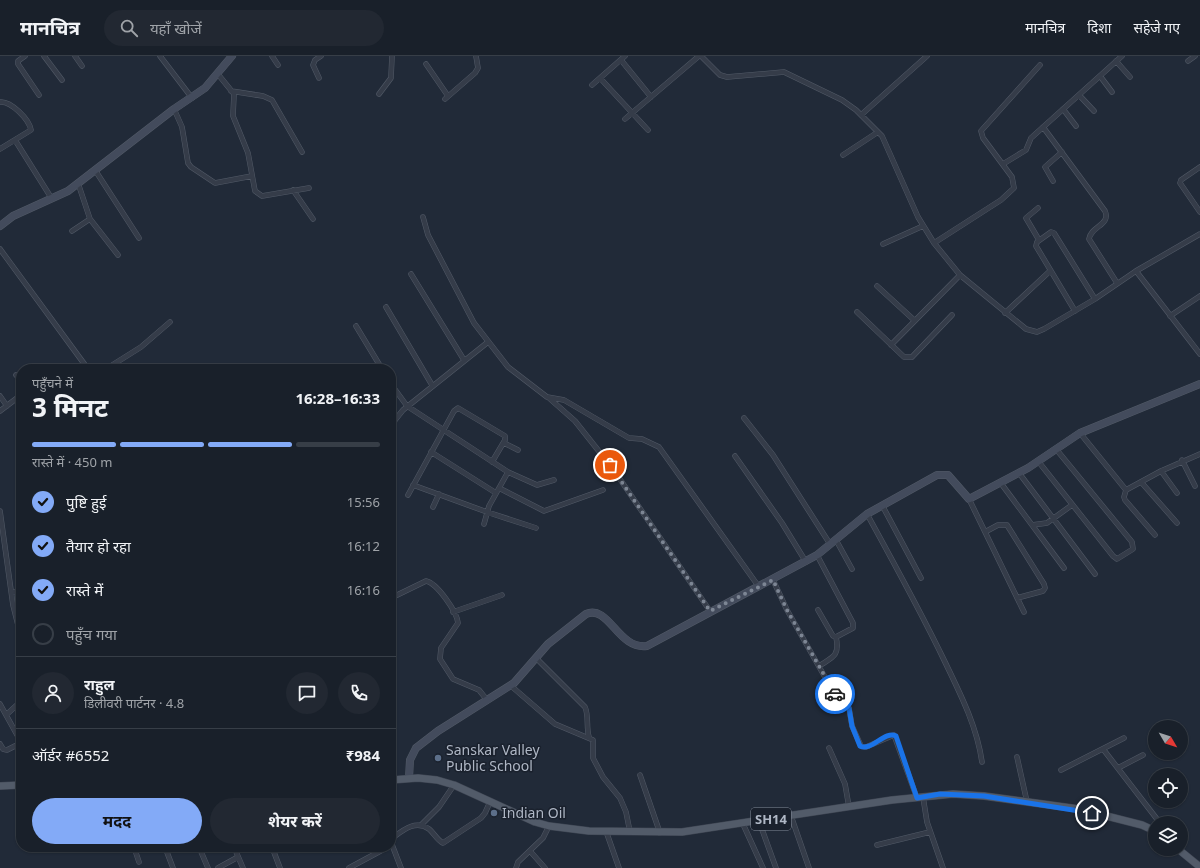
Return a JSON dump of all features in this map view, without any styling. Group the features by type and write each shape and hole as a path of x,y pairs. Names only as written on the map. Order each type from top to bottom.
{"main road":[{"name":"SH14","path":"396,779 428,778 454,785 490,802 549,826 606,831 660,833 743,824 849,807 953,794 1079,809 1142,825 1148,828"},
{"path":"0,786 16,785"},
{"path":"1187,856 1200,867"}],"street":[{"path":"25,56 18,61 18,64 39,95"},
{"path":"44,56 62,80"},
{"path":"75,56 82,66"},
{"path":"160,56 192,98"},
{"path":"0,226 13,216 68,191 174,109 205,88 232,56"},
{"path":"272,56 278,65"},
{"path":"319,78 312,66 315,60 321,56"},
{"path":"379,94 390,78 392,56"},
{"path":"426,64 447,97 475,73 478,68 476,56"},
{"path":"592,85 625,56"},
{"path":"625,119 700,56 720,75 727,77 784,72 842,100 861,115 878,132 923,226 934,243 960,275 1026,329 1037,332 1075,311 1136,271 1200,234"},
{"path":"861,115 927,56"},
{"path":"1003,164 1026,150 1031,138 1122,56"},
{"path":"1188,61 1195,56"},
{"path":"621,60 651,97"},
{"path":"1116,61 1130,77"},
{"path":"934,243 1008,195 1014,188 1014,183 1003,164 983,138 981,131 1040,65"},
{"path":"218,73 231,90 235,99 234,116 248,153 255,188 262,196 309,188"},
{"path":"1100,76 1112,92"},
{"path":"600,78 648,130"},
{"path":"231,90 263,96 272,100 302,152"},
{"path":"1079,95 1094,111"},
{"path":"0,102 9,104 31,128 29,133 0,149"},
{"path":"174,109 182,127 187,159 191,167 215,183 252,176"},
{"path":"1063,109 1076,126"},
{"path":"1043,127 1107,215 1106,221 1092,232 1089,239 1117,284"},
{"path":"843,155 878,132"},
{"path":"15,140 52,198"},
{"path":"1053,181 1045,166 1062,152"},
{"path":"1200,167 1181,180 1180,183 1200,212"},
{"path":"95,170 139,238"},
{"path":"78,183 90,219 118,255"},
{"path":"293,190 313,219"},
{"path":"1038,208 1026,218 1039,240"},
{"path":"423,217 428,235 474,323 508,366 569,415 613,469 710,611"},
{"path":"72,230 90,219"},
{"path":"883,244 923,226"},
{"path":"1075,311 1037,249 1036,244 1039,240 1050,232 1054,233 1095,298"},
{"path":"0,249 84,364"},
{"path":"1005,313 1050,271"},
{"path":"1136,271 1200,354"},
{"path":"411,274 464,360"},
{"path":"891,345 960,275"},
{"path":"877,286 914,320"},
{"path":"1170,316 1200,296"},
{"path":"386,307 432,385"},
{"path":"858,312 904,357 912,357 952,315"},
{"path":"114,364 136,350 170,322"},
{"path":"356,326 379,364"},
{"path":"396,419 407,406 432,385 488,342"},
{"path":"969,499 1038,462 1080,434 1200,384"},
{"path":"396,391 407,406 508,472 537,485 554,480"},
{"path":"0,396 7,406"},
{"path":"547,397 564,400 585,414 629,438 642,439 659,447 759,587"},
{"path":"0,411 16,399"},
{"path":"408,495 456,409 460,408 504,434 506,438 504,443 492,462"},
{"path":"744,418 773,455 852,569"},
{"path":"1080,434 1126,490"},
{"path":"504,443 518,450"},
{"path":"1038,462 1115,558 1120,558 1132,549 1133,544 1131,540 1056,449"},
{"path":"432,452 496,493"},
{"path":"1155,535 1125,500 1124,496 1126,490 1182,460 1200,454"},
{"path":"736,456 782,523 806,562"},
{"path":"1182,460 1195,486"},
{"path":"1161,471 1177,493"},
{"path":"484,524 487,512 508,472"},
{"path":"1019,473 1095,574"},
{"path":"409,778 410,760 416,748 438,731 510,685 559,634 592,611 599,613 633,645 640,647 647,646 710,611 806,562 817,555 867,514 937,475 943,474 952,478 969,499 1024,612"},
{"path":"1000,482 1064,568"},
{"path":"1141,482 1177,523"},
{"path":"413,485 536,528"},
{"path":"499,488 544,511 603,490"},
{"path":"433,507 439,494"},
{"path":"882,505 921,578"},
{"path":"1032,525 1043,525 1054,519 1072,505"},
{"path":"0,512 16,619"},
{"path":"867,514 910,591 952,676 979,740 982,762"},
{"path":"985,532 998,524 1006,526 1044,584 1043,591 1017,598"},
{"path":"817,555 853,625 850,631 836,638"},
{"path":"773,580 787,610 833,692 849,708 852,726 860,746 866,747 890,735 896,736 920,798 943,868"},
{"path":"396,596 426,581 430,582 445,598 458,622 441,648 440,659 453,679 479,690 488,700"},
{"path":"12,592 16,592"},
{"path":"453,612 502,595"},
{"path":"818,610 831,633 836,638 838,647 836,655 818,666"},
{"path":"536,658 585,707 588,713 586,727 589,737 594,743 592,753 593,758 603,778 620,798 626,812 630,832"},
{"path":"510,685 554,724 589,737"},
{"path":"0,704 16,733"},
{"path":"6,715 16,706"},
{"path":"1061,770 1124,738"},
{"path":"0,744 3,749 7,750 16,745"},
{"path":"829,748 845,784 849,807"},
{"path":"1103,749 1155,816"},
{"path":"1118,768 1143,755"},
{"path":"1017,757 1027,802"},
{"path":"640,775 660,833"},
{"path":"421,825 439,807 454,785"},
{"path":"396,839 410,826 421,825 428,829 443,843 480,818 485,813 490,802"},
{"path":"791,816 809,868"},
{"path":"758,821 776,868"},
{"path":"743,824 763,868"},
{"path":"516,868 518,862 544,838 549,826"},
{"path":"606,831 619,868"},
{"path":"877,845 930,832"},
{"path":"530,851 545,868"},
{"path":"136,852 139,862"},
{"path":"167,852 173,868"},
{"path":"201,852 208,868"},
{"path":"236,852 243,868"},
{"path":"274,852 280,868"},
{"path":"349,868 377,852"},
{"path":"394,852 401,868"},
{"path":"218,868 238,857"}],"way so far":[{"path":"610,465 710,611 773,580 787,610 835,694"}],"place":[{"name":"Sanskar Valley Public School","path":"438,758"},
{"name":"Indian Oil","path":"494,813"}],"route":[{"path":"835,694 849,708 852,726 860,746 863,748 890,735 896,736 917,798 940,794 984,796 1079,809 1092,813"}]}
